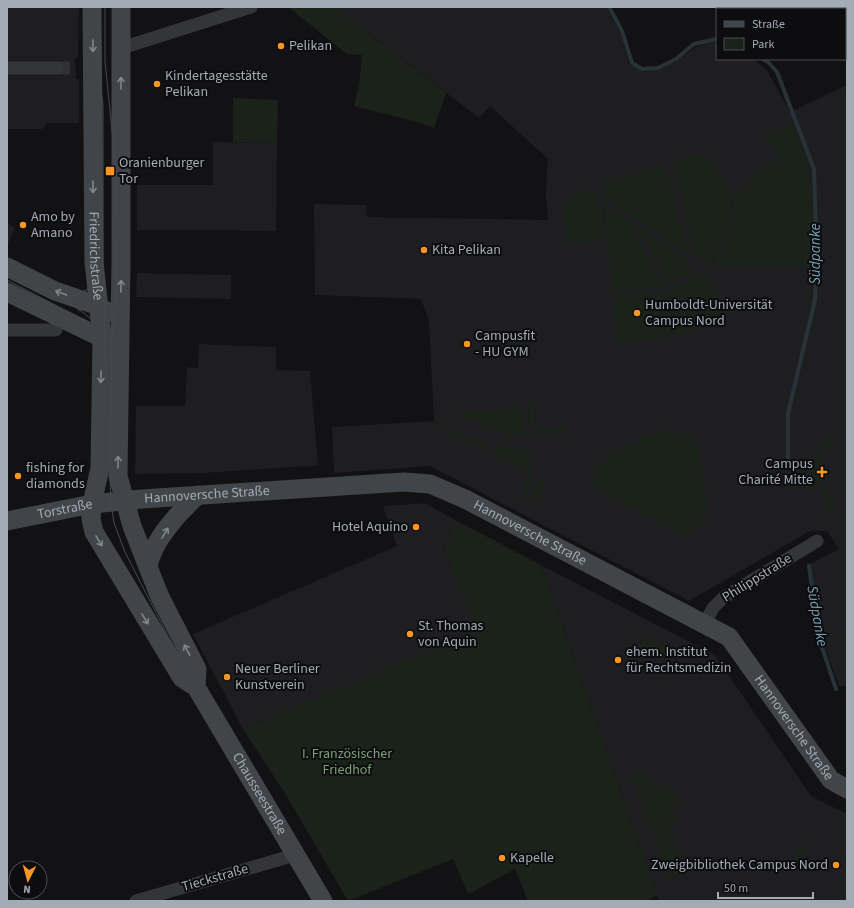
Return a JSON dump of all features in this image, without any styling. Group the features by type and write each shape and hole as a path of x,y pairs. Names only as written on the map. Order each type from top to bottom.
{"main road":[{"name":"Friedrichstraße","path":"92,7 94,262 98,306 114,332 100,468 92,504"},
{"name":"Friedrichstraße","path":"121,7 114,332 118,476 124,501"},
{"path":"7,267 55,291 98,306 114,332"},
{"path":"7,292 114,332"},
{"name":"Hannoversche Straße","path":"124,501 404,482 430,484 459,496 730,637 831,780 847,789"},
{"path":"148,567 152,554 167,529 177,516 198,495"},
{"path":"124,501 160,597 198,669 196,687"},
{"name":"Torstraße","path":"7,522 92,504 124,501"},
{"name":"Chausseestraße","path":"92,504 91,519 94,532 182,678 196,687 323,901"}],"street":[{"path":"121,46 131,45 251,7"},
{"path":"7,68 57,68"},
{"path":"7,330 56,330"},
{"name":"Philippstraße","path":"705,623 713,608 723,598 817,541"},
{"name":"Tieckstraße","path":"136,901 295,856"}],"shaded area":[{"path":"7,7 79,7 78,57 75,58 76,79 79,79 79,123 47,123 42,129 7,129"},
{"name":"Humboldt-Universität Campus Nord","path":"334,7 606,7 621,34 629,64 645,72 674,63 694,48 709,42 716,43 716,60 754,60 767,70 790,112 847,85 847,686 839,686 820,633 810,564 839,549 827,531 810,531 689,601 430,466 334,473 332,427 434,421 429,321 421,299 315,295 314,204 366,205 367,217 548,220 546,196 547,162 549,160 490,106 479,118"},
{"path":"213,142 277,143 276,231 137,230 137,185 213,185"},
{"path":"7,223 15,228 7,246"},
{"path":"137,273 231,275 231,299 136,297"},
{"path":"199,344 276,347 276,370 310,371 318,465 308,467 203,473 135,474 136,406 185,406 187,367 198,368"},
{"path":"425,503 457,521 443,545 477,631 243,729 193,634 397,546 383,506"},
{"path":"541,565 715,655 811,796 847,814 847,901 659,901"}],"green space":[{"path":"288,7 334,7 446,93 434,128 417,122 354,106 359,86 362,55 347,54"},
{"path":"233,98 278,100 277,143 233,142"},
{"path":"793,124 809,166 814,216 815,267 712,266 731,225 734,195 752,184 749,177 779,158 765,135"},
{"path":"702,153 722,177 731,194 729,224 710,264 703,262 697,256 693,248 682,196 671,162"},
{"path":"663,165 690,256 603,196 602,182"},
{"path":"589,189 601,200 605,240 566,244 563,216 566,203 578,193"},
{"path":"604,204 630,222 663,287 612,292"},
{"path":"638,227 685,259 691,274 667,285"},
{"path":"702,275 707,275 727,312 689,334 669,290"},
{"path":"665,292 686,335 617,345 612,297"},
{"path":"534,401 536,430 559,428 559,424 565,426 566,433 531,435 528,404"},
{"path":"521,408 522,428 527,429 527,436 509,434 500,431 457,412"},
{"path":"437,420 461,434 488,445 486,450 439,428"},
{"path":"666,431 678,432 687,435 698,449 701,458 707,513 704,521 695,532 688,536 685,536 593,487 595,476 601,466 610,457 632,443"},
{"path":"828,437 834,437 835,444 825,450 822,457 821,479 834,504 833,519 810,468 814,457"},
{"path":"496,446 530,450 532,483 523,502 519,499 526,484 524,482 529,472 493,453"},
{"path":"809,472 817,491 813,492 810,489 802,487"},
{"path":"538,482 545,485 534,507 528,504"},
{"name":"I. Französischer Friedhof","path":"457,521 541,565 657,895 646,901 528,901 515,869 468,894 453,859 348,901 286,795 243,729 476,631 443,545"},
{"path":"638,630 639,631 631,647 635,656 642,662 640,664 624,656"},
{"path":"837,631 847,632 847,648"},
{"path":"645,635 669,648 663,660 654,658 655,652 653,649 648,649 644,653 639,647"},
{"path":"675,650 677,651 664,676 648,668 649,665 660,667 667,666"},
{"path":"640,773 644,775 656,792 668,783 681,802 671,810 679,821 666,830 690,866 669,880 632,779 633,776"},
{"path":"804,845 808,857 796,861 792,850"}],"waterway":[{"name":"Südpanke","path":"609,7 622,31 632,63 642,69 658,68 676,59 694,44 716,39"},
{"name":"Südpanke","path":"765,60 777,72 814,169 817,263 815,300 788,413 788,459"},
{"name":"Südpanke","path":"809,566 818,635 836,689"}],"tunnel":[{"path":"57,68 76,68"}],"tram line":[{"path":"98,7 98,63 103,106 103,262 106,371"},
{"path":"105,7 105,61 116,170 117,218 116,295 112,338 110,476 111,502 114,523 125,552 171,642 327,901"},
{"path":"58,297 79,294 96,282 102,269"},
{"path":"7,273 47,291 74,306 86,314 104,335"},
{"path":"7,280 82,319 95,332 103,347"},
{"path":"78,310 93,307 106,298"}],"place":[{"name":"Pelikan","path":"281,46"},
{"name":"Kindertagesstätte Pelikan","path":"157,84"},
{"name":"Oranienburger Tor","path":"110,171"},
{"name":"Amo by Amano","path":"23,225"},
{"name":"Kita Pelikan","path":"424,250"},
{"name":"Humboldt-Universität Campus Nord","path":"637,313"},
{"name":"Campusfit - HU GYM","path":"467,344"},
{"name":"Campus Charité Mitte","path":"822,472"},
{"name":"fishing for diamonds","path":"18,476"},
{"name":"Hotel Aquino","path":"416,527"},
{"name":"St. Thomas von Aquin","path":"410,634"},
{"name":"ehem. Institut für Rechtsmedizin","path":"618,660"},
{"name":"Neuer Berliner Kunstverein","path":"227,677"},
{"name":"Kapelle","path":"502,858"},
{"name":"Zweigbibliothek Campus Nord","path":"836,865"}]}
